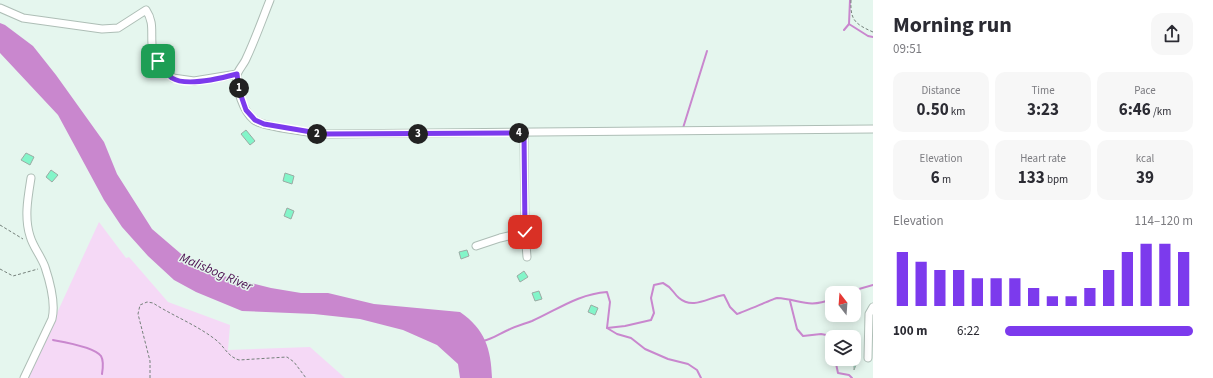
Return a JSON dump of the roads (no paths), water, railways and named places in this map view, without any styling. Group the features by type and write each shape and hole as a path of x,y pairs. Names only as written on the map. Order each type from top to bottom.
{"street":[{"path":"270,0 246,61 237,74 239,90 246,110 255,120 264,124 323,134 873,129"},
{"path":"0,8 23,18 102,29 118,28 146,10 152,23 153,50 158,61 173,78 194,81 237,74"},
{"path":"524,133 525,232 527,257"},
{"path":"24,378 52,319 54,309 45,267 33,243 28,227 26,206 30,178"},
{"path":"476,246 525,232"},
{"path":"868,358 869,314 873,307"}],"waterway":[{"path":"849,24 850,0"},
{"path":"844,30 849,24 868,36 873,37"},
{"path":"683,128 707,51"},
{"path":"607,328 625,326 651,320 654,313 651,298 654,285 663,283 671,288 679,298 690,303 701,302 724,295 730,307 737,314 777,298 804,303 825,302"},
{"path":"861,288 873,285"},
{"path":"483,341 493,338 514,327 532,321 577,299 596,293 607,292 610,302 607,328 617,334 631,338 645,349 668,359 688,364 697,370 701,378"},
{"path":"790,301 797,329 803,336 825,335"},
{"path":"53,340 79,345 98,353 103,360 102,374"},
{"path":"836,366 838,373 849,375 852,378"}],"water label":[{"name":"Malisbog River","path":"216,272"}]}
